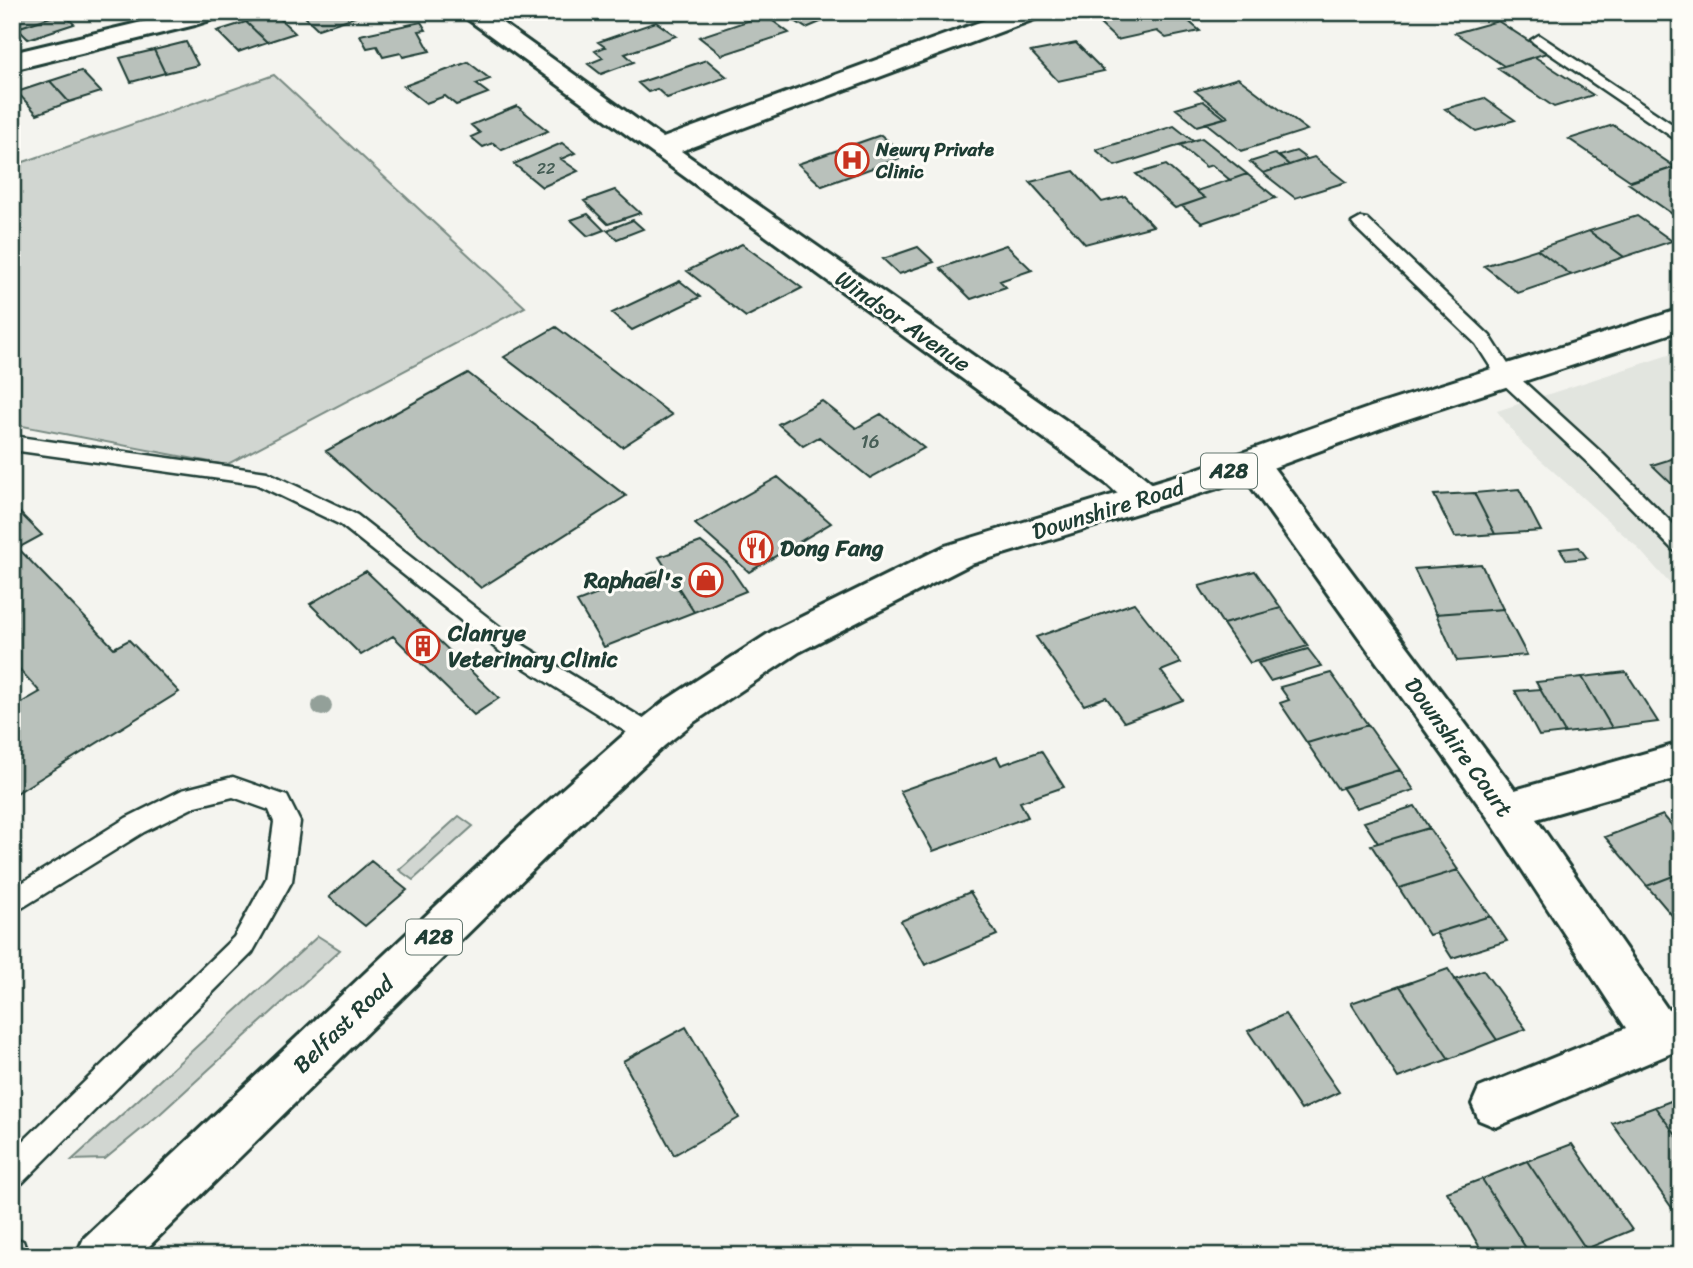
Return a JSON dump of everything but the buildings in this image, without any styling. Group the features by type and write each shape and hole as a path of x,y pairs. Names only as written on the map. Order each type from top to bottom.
{"main road":[{"path":"12,62 38,53 146,31 211,12"},
{"name":"Windsor Avenue","path":"470,12 1119,475 1143,496"},
{"path":"660,149 1031,12"},
{"name":"Downshire Road","path":"785,642 958,555 1252,463 1382,415 1681,319"},
{"name":"Downshire Court","path":"1252,463 1670,1031 1496,1104"},
{"name":"Belfast Road","path":"103,1256 539,836 650,735 680,711 785,642"},
{"path":"1506,810 1681,760"}],"lane":[{"path":"1539,40 1681,138"},
{"path":"1361,223 1483,340 1506,376 1596,459 1681,545"},
{"path":"12,443 260,477 349,520 515,652 650,735"},
{"path":"12,903 135,825 191,797 233,787 278,803 287,822 279,881 243,946 12,1173"}],"shaded area":[{"path":"274,75 525,307 226,465 12,424 12,166"},
{"path":"1681,351 1681,596 1636,546 1523,444 1497,411"},
{"path":"459,816 473,826 413,880 399,870"},
{"path":"318,936 340,950 161,1113 105,1159 72,1160"}],"place":[{"name":"Newry Private Clinic","path":"852,160"},
{"name":"Dong Fang","path":"756,548"},
{"name":"Raphael's","path":"706,580"},
{"name":"Clanrye Veterinary Clinic","path":"423,646"}]}
